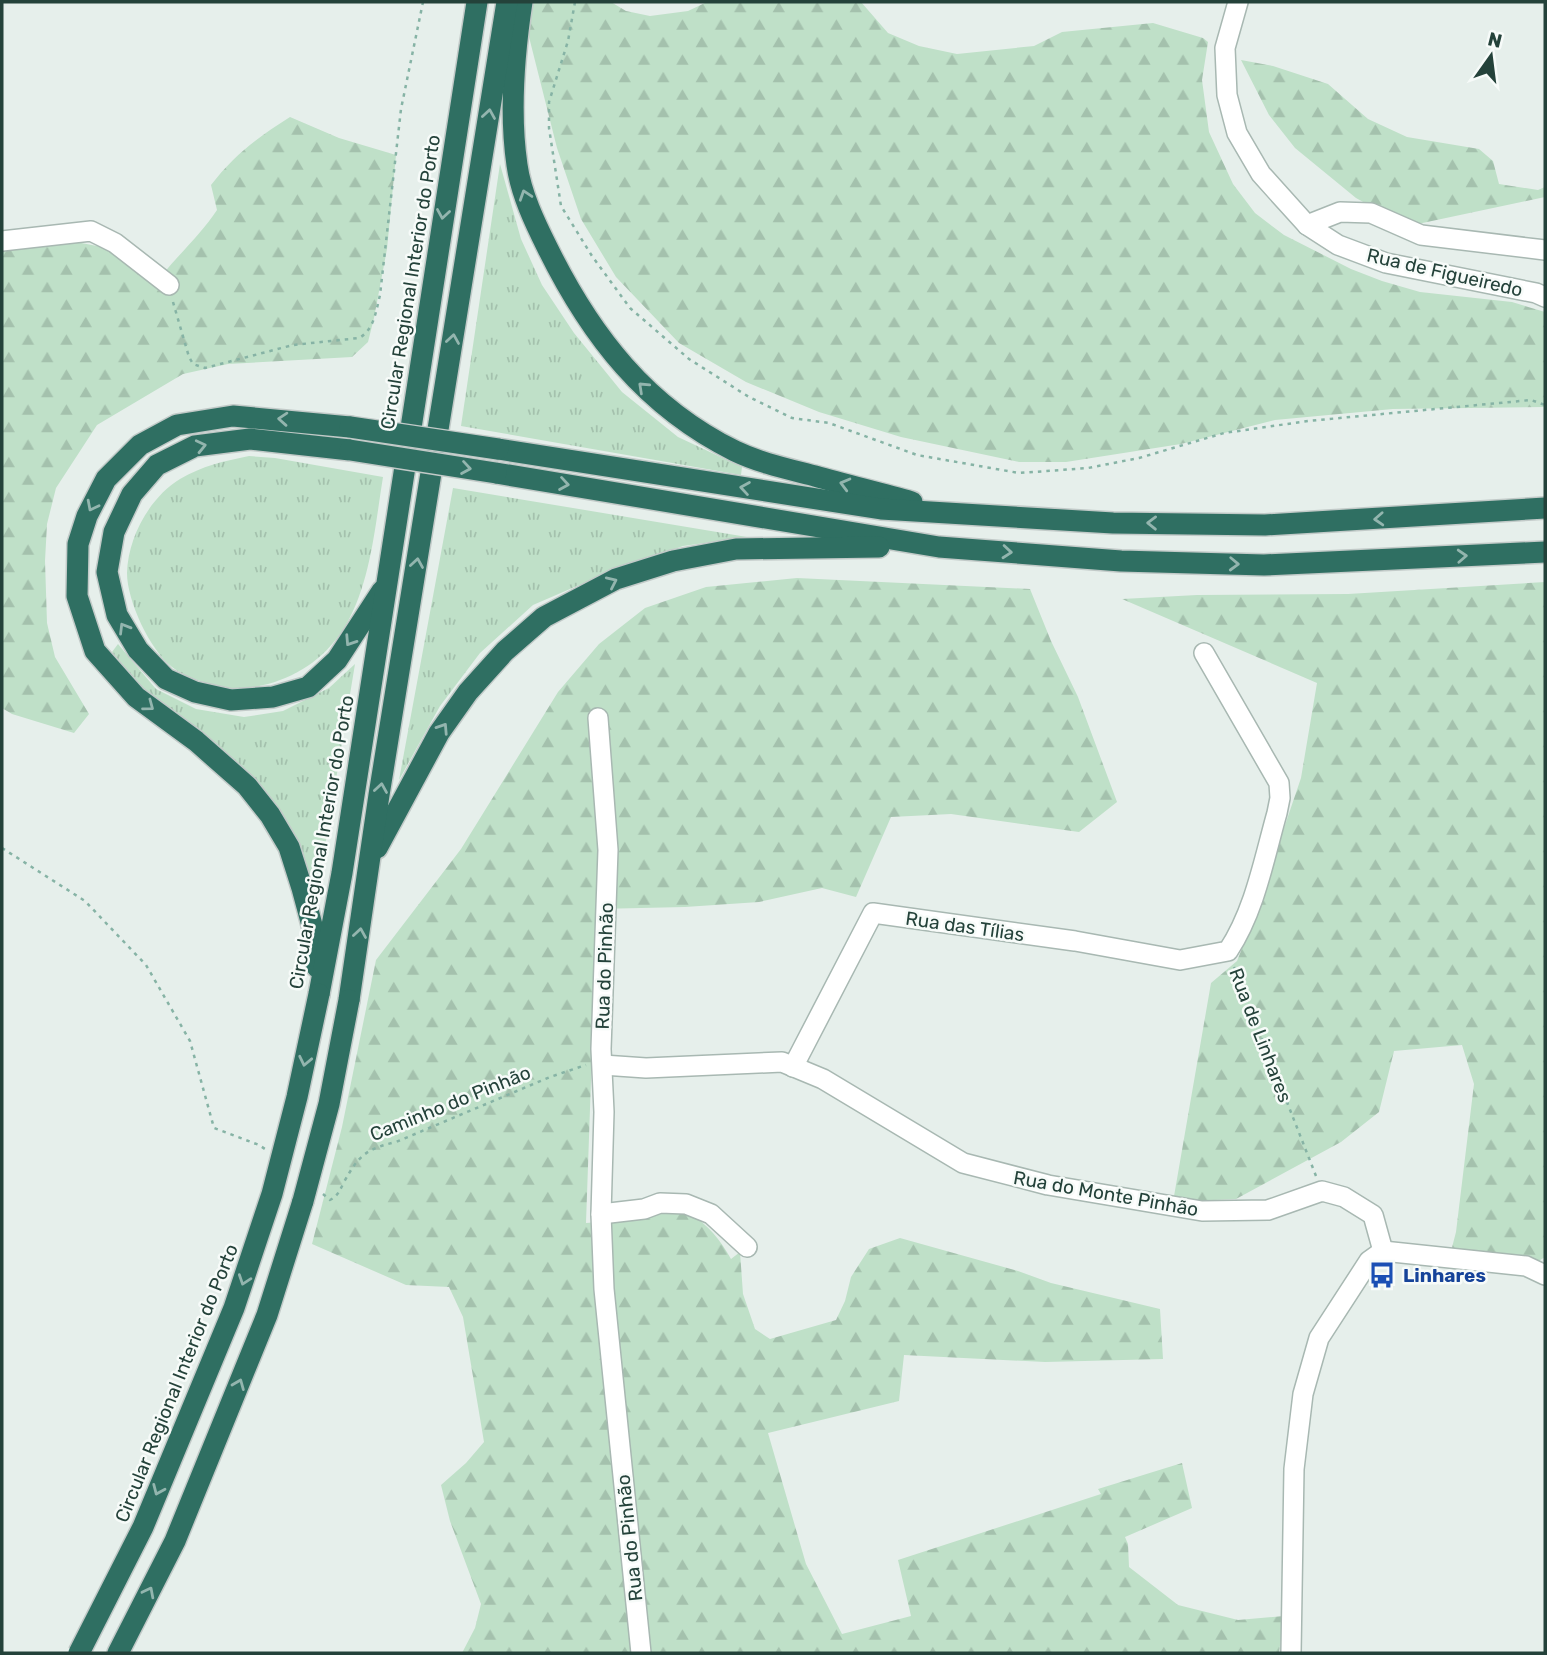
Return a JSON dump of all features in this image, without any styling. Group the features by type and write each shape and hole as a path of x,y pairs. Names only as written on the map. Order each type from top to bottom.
{"highway":[{"name":"Circular Regional Interior do Porto","path":"79,1653 143,1527 234,1308 272,1194 297,1097 342,873 478,2"},
{"path":"118,1653 175,1541 267,1315 303,1201 329,1104 349,1000 379,795 507,2"},
{"path":"522,2 515,44 514,134 517,167 525,196 565,282 599,338 626,371 690,425 736,452 773,466 958,514"},
{"path":"319,994 313,929 289,847 271,815 247,786 196,741 136,697 95,651 77,596 78,544 87,516 106,479 140,445 177,425 233,416 351,427 881,509 958,514 1113,523 1265,525 1545,508"},
{"path":"387,584 337,660 309,687 273,697 231,700 195,692 166,679 138,650 117,615 107,572 114,532 132,495 157,465 195,446 250,439 350,450 939,547"},
{"path":"372,856 439,733 468,692 505,651 544,617 616,579 673,561 736,549 939,547 1122,561 1264,565 1545,552"}],"street":[{"name":"Rua de Figueiredo","path":"1238,2 1225,48 1227,95 1237,133 1261,174 1307,225 1338,245 1386,263 1536,292 1545,297"},
{"path":"1307,225 1340,212 1371,213 1421,235 1545,250"},
{"path":"2,241 91,230 115,243 169,285"},
{"name":"Rua de Linhares","path":"1204,653 1279,783 1280,798 1249,911 1240,933 1228,951"},
{"name":"Rua do Pinhão","path":"598,718 608,850 601,1214 604,1289 641,1653"},
{"name":"Rua das Tílias","path":"793,1067 873,913 1075,941 1180,960 1228,951"},
{"name":"Rua do Monte Pinhão","path":"603,1065 646,1068 782,1062 823,1079 963,1163 1048,1185 1202,1211 1268,1210 1322,1191"},
{"path":"1322,1191 1344,1198 1373,1215 1383,1251"},
{"path":"601,1214 644,1209 660,1203 686,1204 711,1214 747,1247"},
{"path":"1291,1653 1294,1469 1303,1394 1319,1338 1369,1261 1383,1251 1525,1266 1545,1275"}],"path":[{"path":"169,285 189,357 193,364 205,368 293,345 359,338 366,334 380,295 401,109 423,2"},
{"path":"575,2 568,41 549,102 549,128 561,206 592,256 630,308 690,359 749,397 792,418 829,423 917,455 1019,473 1088,468 1139,458 1224,433 1308,421 1531,400 1545,405"},
{"path":"2,848 85,901 146,965 190,1041 214,1128 259,1145 269,1153"},
{"name":"Rua de Linhares","path":"1228,951 1322,1191"},
{"name":"Caminho do Pinhão","path":"320,1192 330,1200 337,1196 354,1164 362,1154 376,1147 396,1142 577,1066 603,1065"}],"green space":[{"path":"528,2 611,2 626,11 650,16 688,11 707,2 861,2 888,33 919,46 957,54 1034,46 1062,32 1153,23 1203,38 1208,42 1202,80 1209,132 1233,184 1255,213 1284,235 1351,269 1382,281 1420,292 1512,302 1545,312 1545,407 1393,409 1275,420 1181,444 1066,462 1019,462 901,437 819,412 746,382 679,343 616,277 581,219 557,148 527,29"},
{"path":"1241,60 1273,66 1328,84 1368,119 1407,137 1479,149 1493,161 1499,184 1538,190 1545,187 1545,197 1413,225 1390,217 1356,198 1295,148 1269,115"},
{"path":"290,117 339,138 396,155 387,249 368,342 352,357 228,364 183,374 97,425 56,488 47,524 45,561 47,623 55,657 89,714 74,733 12,714 2,708 2,250 66,240 102,247 163,274 217,210 211,185 247,147"},
{"path":"500,164 521,239 542,285 574,333 622,392 678,437 742,467 741,475 461,426"},
{"path":"249,456 383,477 367,572 354,608 339,636 313,662 292,675 268,684 238,689 197,680 179,672 164,659 148,637 135,611 127,573 131,546 142,520 169,487 188,474 205,467"},
{"path":"453,488 747,537 683,546 607,573 533,605 480,653 440,706 399,780"},
{"path":"797,578 1030,589 1078,697 1117,802 1079,832 951,814 891,817 856,897 822,888 759,902 597,909 586,1223 669,1210 681,1211 697,1218 714,1234 731,1259 740,1252 743,1294 755,1329 770,1339 836,1320 845,1301 851,1277 869,1249 900,1238 1051,1283 1160,1309 1163,1359 1045,1362 904,1355 899,1401 768,1433 806,1564 842,1634 911,1616 898,1560 1101,1494 1098,1489 1182,1463 1192,1508 1125,1537 1129,1567 1178,1605 1238,1620 1284,1616 1279,1653 462,1653 475,1628 481,1604 450,1521 441,1485 466,1463 484,1442 463,1317 449,1287 406,1285 312,1244 342,1127 376,960 461,849 558,692 599,644 645,608 706,587"},
{"path":"1545,582 1545,1257 1537,1262 1449,1259 1456,1232 1474,1084 1462,1045 1394,1051 1379,1112 1341,1142 1236,1199 1173,1202 1211,983 1237,961 1250,928 1301,778 1317,683 1122,599 1197,595 1348,594"},
{"path":"118,644 156,689 196,709 244,717 283,711 329,688 355,664 317,895 295,844 144,691 112,652"}],"place":[{"name":"Linhares","path":"1382,1275"}]}
